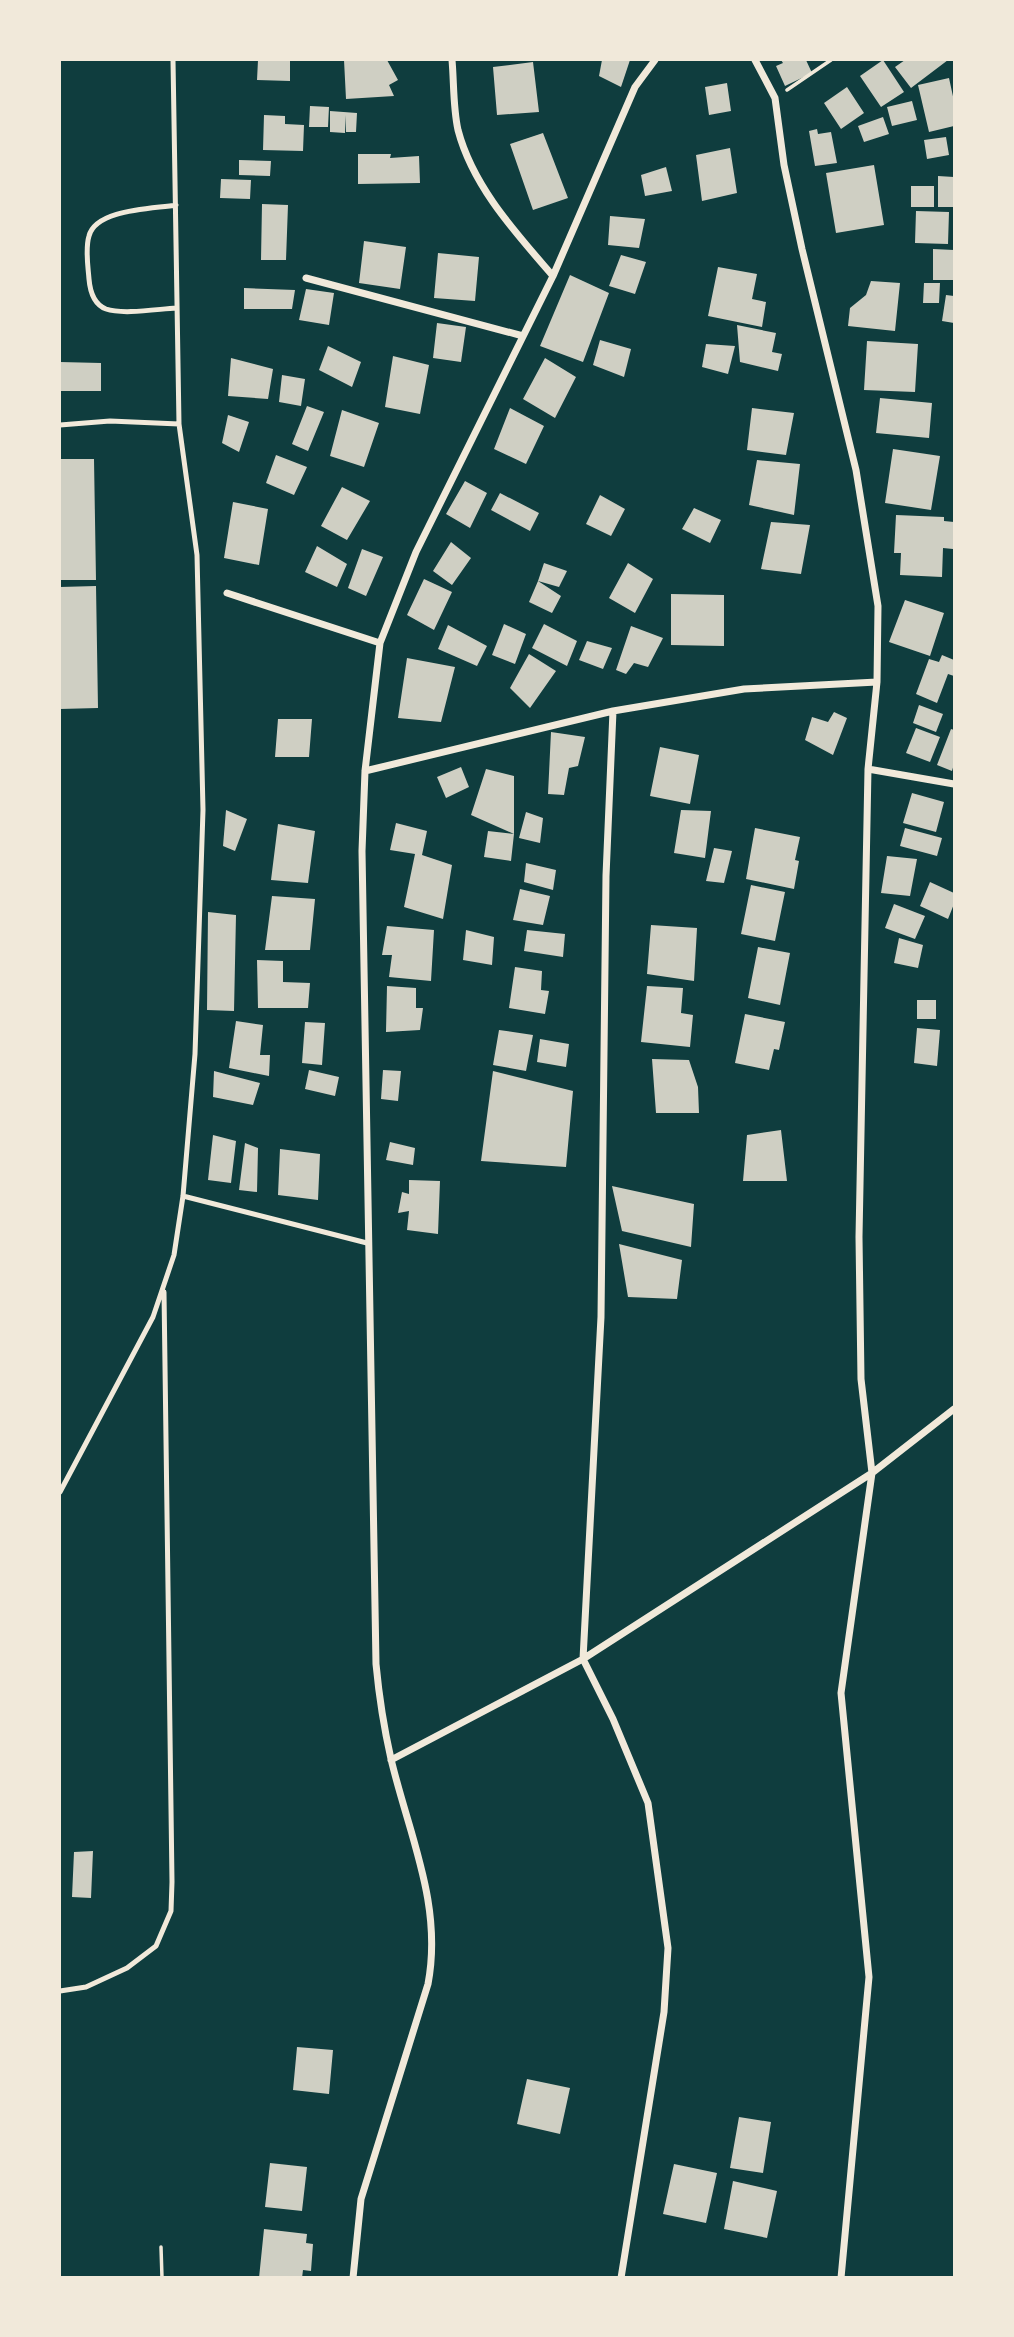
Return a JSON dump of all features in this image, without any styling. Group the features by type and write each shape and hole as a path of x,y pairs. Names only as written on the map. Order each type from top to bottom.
{"street":[{"path":"452,60 458,130 475,174 505,220 553,276"},
{"path":"353,2277 361,2199 428,1984 434,1956 432,1921 423,1873 391,1760 376,1664 362,851 365,771 380,643 416,551 553,276 635,87 655,60"},
{"path":"755,60 775,98 784,165 799,237 856,470 878,606 877,682 868,769 859,1237 861,1379 872,1473 841,1693 869,1976 841,2277"},
{"path":"306,278 523,336"},
{"path":"228,593 380,643"},
{"path":"365,771 613,711 744,690 877,682"},
{"path":"613,711 606,876 601,1317 583,1659 614,1719 648,1803 668,1948 664,2012 621,2277"},
{"path":"868,769 954,784"},
{"path":"391,1760 583,1659 872,1473 954,1409"}],"lane":[{"path":"60,1492 153,1317 164,1289 174,1255 183,1196 195,1054 203,810 197,555 178,424 173,60"},
{"path":"176,205 112,214 100,221 89,234 87,264 91,296 104,309 119,311 176,308"},
{"path":"60,425 110,421 178,424"},
{"path":"183,1196 367,1243"},
{"path":"60,1991 86,1987 127,1968 156,1946 171,1911 164,1289"}],"path":[{"path":"775,98 831,60"},
{"path":"161,2247 162,2277"}],"building":[{"path":"258,60 290,60 290,81 257,80"},
{"path":"344,60 387,60 398,80 389,85 394,96 346,99"},
{"path":"602,60 630,60 621,87 599,76"},
{"path":"781,60 806,60 812,73 785,86 776,66 783,63"},
{"path":"883,60 904,92 881,107 860,76"},
{"path":"905,60 948,60 911,88 895,67"},
{"path":"533,62 539,112 497,115 493,67"},
{"path":"949,78 954,101 954,126 929,132 918,85"},
{"path":"727,83 731,111 709,115 705,87"},
{"path":"847,87 864,113 841,129 824,103"},
{"path":"912,101 917,120 892,126 887,107"},
{"path":"310,106 329,107 328,127 309,127"},
{"path":"330,111 357,113 356,132 346,132 345,115 345,133 330,132"},
{"path":"264,115 285,116 285,124 304,125 303,151 263,150"},
{"path":"883,117 889,134 864,142 858,126"},
{"path":"817,129 818,134 831,132 837,163 815,166 809,131"},
{"path":"543,133 568,198 533,210 510,144"},
{"path":"946,137 949,155 927,159 924,140"},
{"path":"730,148 737,193 702,201 696,155"},
{"path":"358,154 391,154 390,158 419,156 420,183 358,184"},
{"path":"239,160 271,161 270,176 239,175"},
{"path":"874,165 884,225 836,233 826,173"},
{"path":"666,167 672,191 645,196 641,175"},
{"path":"938,176 954,177 954,207 938,207"},
{"path":"221,179 251,180 250,199 220,198"},
{"path":"911,186 934,186 934,207 911,207"},
{"path":"262,204 288,205 286,260 261,260"},
{"path":"916,211 949,212 948,244 915,243"},
{"path":"610,216 645,219 639,248 608,245"},
{"path":"364,241 406,247 400,289 359,283"},
{"path":"933,249 954,250 954,280 933,280"},
{"path":"438,253 479,257 475,301 434,298"},
{"path":"621,255 646,262 635,294 609,286"},
{"path":"718,267 757,274 752,299 766,302 762,327 708,316"},
{"path":"570,275 609,293 583,362 540,346"},
{"path":"871,281 900,283 895,331 848,326 850,308 866,295"},
{"path":"924,283 940,283 939,303 923,303"},
{"path":"244,288 295,290 292,309 244,309"},
{"path":"306,289 334,293 329,325 299,320"},
{"path":"946,295 954,296 954,323 942,321"},
{"path":"437,323 466,327 461,362 433,358"},
{"path":"737,325 776,333 772,352 782,354 778,371 740,362"},
{"path":"600,340 631,349 624,377 593,365"},
{"path":"867,341 918,344 915,392 864,390"},
{"path":"706,344 735,346 728,374 702,367"},
{"path":"328,346 361,362 352,387 319,370"},
{"path":"393,356 429,365 420,414 385,407"},
{"path":"231,358 273,369 268,399 228,396"},
{"path":"545,358 576,377 555,418 523,399"},
{"path":"60,362 101,363 101,391 60,391"},
{"path":"282,375 305,379 301,406 279,402"},
{"path":"880,398 932,403 929,438 876,433"},
{"path":"307,406 324,412 308,451 292,444"},
{"path":"510,408 544,426 526,464 494,449"},
{"path":"752,408 794,413 786,455 747,450"},
{"path":"342,410 379,423 364,467 330,456"},
{"path":"228,415 249,422 239,452 222,443"},
{"path":"893,449 940,456 931,510 885,503"},
{"path":"276,455 307,467 294,495 266,483"},
{"path":"60,459 94,459 96,580 60,580"},
{"path":"757,460 800,464 794,515 749,505"},
{"path":"465,481 487,493 470,528 446,514"},
{"path":"342,487 370,501 347,540 321,526"},
{"path":"500,493 539,513 530,531 491,510"},
{"path":"600,495 625,509 611,536 586,524"},
{"path":"233,502 268,509 259,565 224,558"},
{"path":"694,508 721,520 710,543 682,529"},
{"path":"896,515 944,517 944,521 954,522 953,549 943,548 942,577 900,575 901,553 894,553"},
{"path":"771,522 810,525 801,574 761,569"},
{"path":"451,542 471,558 452,585 433,571"},
{"path":"317,546 347,564 337,587 305,572"},
{"path":"362,549 383,557 366,596 348,588"},
{"path":"544,563 567,571 559,587 538,581"},
{"path":"628,563 653,579 635,613 609,598"},
{"path":"424,579 452,592 434,630 407,615"},
{"path":"538,581 561,596 552,613 529,602"},
{"path":"96,586 98,708 60,709 60,587"},
{"path":"671,594 724,595 724,646 671,645"},
{"path":"905,600 944,613 930,656 889,642"},
{"path":"504,624 526,634 515,664 492,655"},
{"path":"544,624 577,641 567,666 532,648"},
{"path":"448,625 487,646 477,666 438,649"},
{"path":"631,626 663,638 648,667 634,663 626,674 616,670"},
{"path":"587,641 612,648 603,669 579,660"},
{"path":"529,654 556,671 530,708 510,688"},
{"path":"942,655 954,660 954,676 948,674 937,703 916,694 929,659 939,662"},
{"path":"407,658 455,667 441,722 398,718"},
{"path":"919,705 943,714 936,732 913,723"},
{"path":"834,712 847,718 833,755 805,740 812,717 828,722"},
{"path":"278,719 312,719 309,757 275,757"},
{"path":"916,728 940,737 930,762 906,753"},
{"path":"951,729 954,730 952,771 937,765"},
{"path":"551,732 585,737 578,766 569,768 564,795 548,794"},
{"path":"660,747 699,755 690,804 650,796"},
{"path":"461,767 469,787 446,798 437,777"},
{"path":"486,769 514,776 514,834 471,815"},
{"path":"912,793 944,802 936,832 903,823"},
{"path":"226,810 247,819 235,851 223,846"},
{"path":"681,810 711,811 705,858 674,853"},
{"path":"526,812 543,818 540,843 519,838"},
{"path":"396,823 427,831 422,855 452,865 443,919 404,907 415,854 390,850"},
{"path":"278,824 315,831 308,883 271,880"},
{"path":"755,828 800,837 795,860 799,861 794,889 746,879"},
{"path":"905,828 942,838 937,856 900,846"},
{"path":"488,831 514,834 511,861 484,857"},
{"path":"714,848 732,851 724,883 706,881"},
{"path":"887,856 917,859 910,896 881,893"},
{"path":"526,863 556,870 553,890 524,882"},
{"path":"930,882 954,893 954,904 948,919 920,906"},
{"path":"751,885 785,892 775,941 741,934"},
{"path":"520,889 550,896 543,925 513,920"},
{"path":"272,896 315,899 310,950 265,950"},
{"path":"894,904 925,916 915,939 885,928"},
{"path":"208,912 236,915 234,1011 207,1010"},
{"path":"651,925 697,928 694,981 647,974"},
{"path":"387,926 434,930 431,981 389,977 392,955 382,955"},
{"path":"466,930 494,937 492,965 463,960"},
{"path":"527,930 565,934 563,957 524,951"},
{"path":"899,938 923,945 918,968 894,963"},
{"path":"758,947 790,953 780,1005 748,998"},
{"path":"257,960 283,961 283,982 310,983 308,1008 258,1008"},
{"path":"515,967 542,971 541,990 549,991 545,1014 509,1008"},
{"path":"387,986 416,988 416,1008 423,1008 420,1030 386,1032"},
{"path":"647,986 683,988 681,1013 693,1015 690,1047 641,1042"},
{"path":"917,1000 936,1000 936,1019 917,1019"},
{"path":"745,1014 785,1022 779,1050 774,1049 769,1070 735,1063"},
{"path":"236,1021 263,1025 260,1055 270,1055 269,1076 229,1068"},
{"path":"305,1022 325,1023 322,1065 302,1063"},
{"path":"917,1028 940,1030 937,1066 914,1063"},
{"path":"499,1030 533,1035 526,1071 493,1065"},
{"path":"540,1039 569,1044 566,1067 537,1062"},
{"path":"652,1059 689,1060 698,1087 699,1113 656,1113"},
{"path":"309,1070 339,1077 335,1096 305,1089"},
{"path":"383,1070 401,1071 398,1101 381,1099"},
{"path":"214,1071 260,1083 253,1105 213,1097"},
{"path":"493,1071 573,1091 566,1167 481,1161"},
{"path":"781,1130 787,1181 743,1181 747,1135"},
{"path":"213,1135 236,1141 231,1183 208,1180"},
{"path":"390,1142 415,1148 413,1165 386,1160"},
{"path":"245,1143 258,1148 257,1192 239,1190"},
{"path":"280,1149 320,1154 318,1200 278,1195"},
{"path":"409,1180 440,1181 438,1234 407,1230 409,1211 398,1213 402,1192 409,1194"},
{"path":"612,1186 694,1204 691,1247 622,1231"},
{"path":"619,1244 682,1260 677,1299 628,1297"},
{"path":"93,1851 91,1898 72,1897 74,1852"},
{"path":"297,2047 333,2050 329,2094 293,2090"},
{"path":"527,2079 570,2088 560,2134 517,2124"},
{"path":"739,2117 771,2122 763,2173 730,2168"},
{"path":"270,2163 307,2167 302,2211 265,2207"},
{"path":"674,2164 717,2173 706,2223 663,2214"},
{"path":"733,2181 777,2191 767,2238 724,2229"},
{"path":"264,2229 307,2234 306,2243 313,2244 311,2271 303,2270 302,2278 259,2278"}]}
